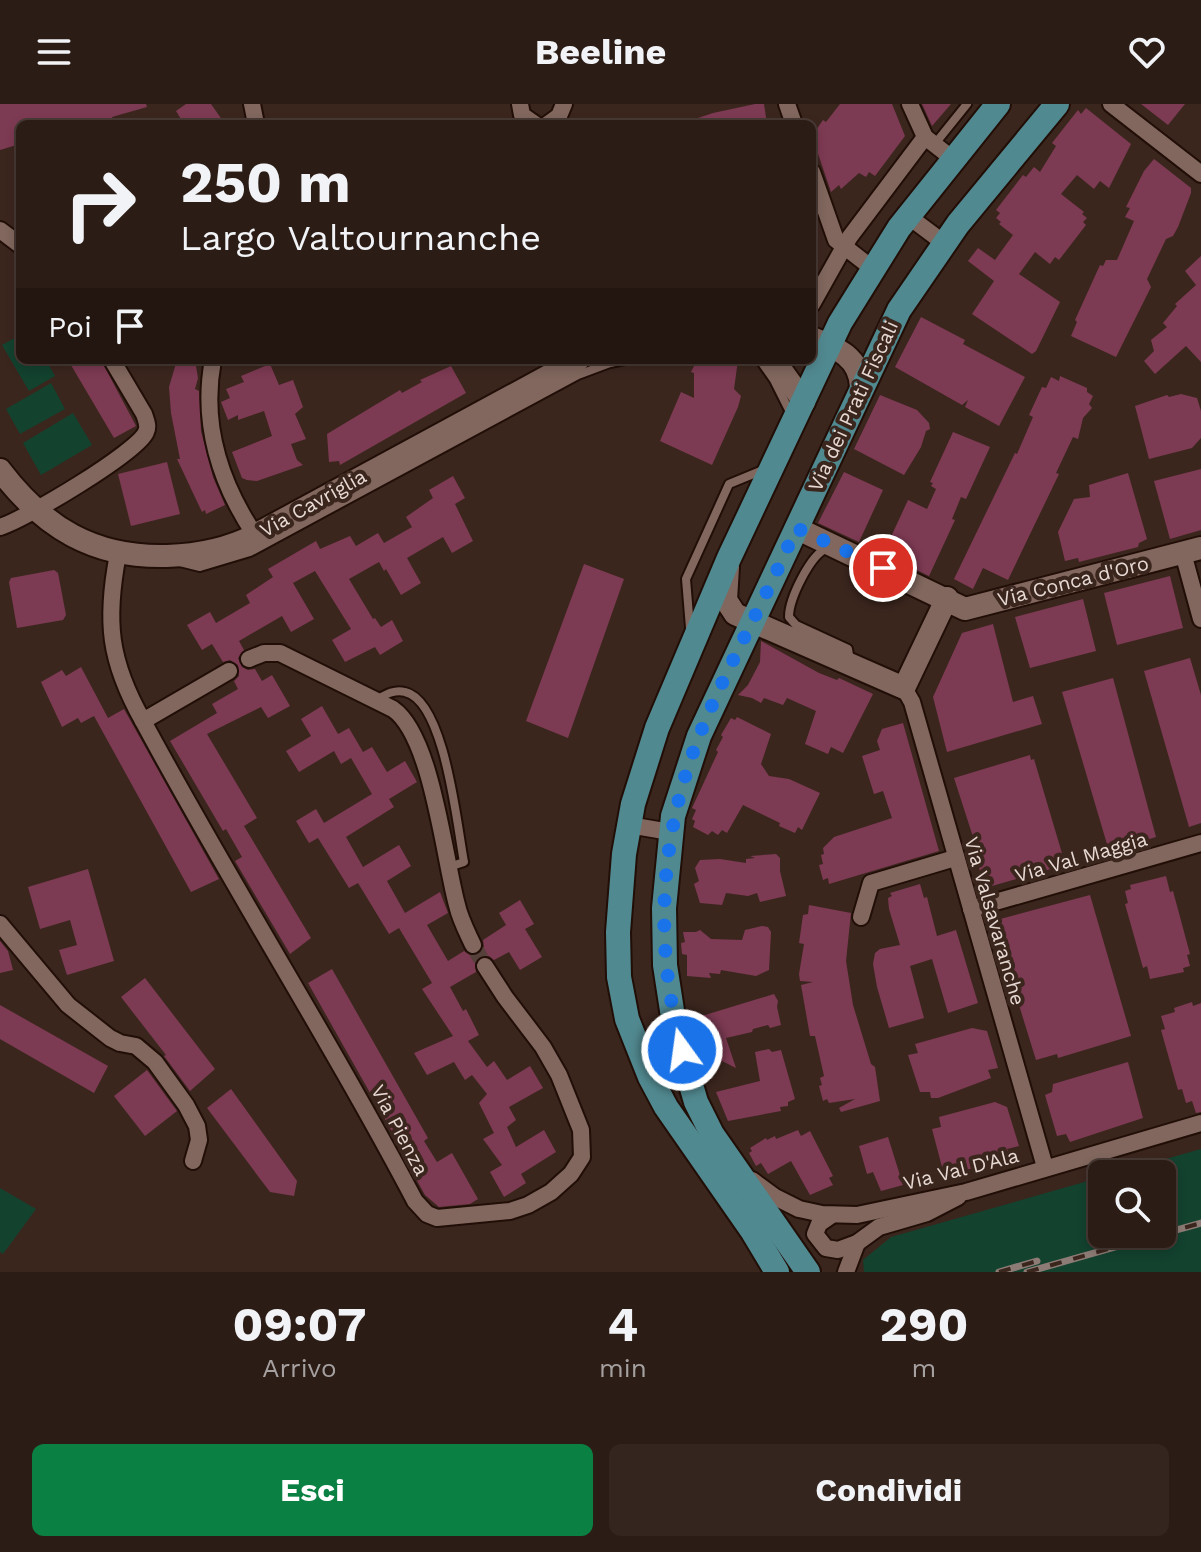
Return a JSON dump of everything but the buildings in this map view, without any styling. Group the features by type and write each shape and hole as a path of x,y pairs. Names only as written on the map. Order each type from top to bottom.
{"main road":[{"path":"821,342 908,216 937,147 998,104"},
{"name":"Via dei Prati Fiscali","path":"808,1272 712,1134 696,1102 671,1008 663,934 670,832 699,736 906,297 984,190 1057,104"},
{"path":"777,1272 753,1232 666,1107 650,1077 630,1030 622,995 618,947 621,878 629,825 650,746 729,558 799,412 814,364"}],"street":[{"path":"816,297 843,247 937,147 910,104"},
{"path":"1111,104 1201,174"},
{"path":"816,183 836,240 873,269"},
{"path":"908,216 944,243"},
{"path":"821,342 848,356 857,365 861,387"},
{"path":"0,527 36,510 129,451 146,433 144,414 114,364"},
{"path":"213,364 208,403 215,449 234,501 255,535"},
{"name":"Via Cavriglia","path":"0,470 36,510 78,539 118,554 174,555 227,547 255,535 571,364"},
{"path":"776,364 799,412"},
{"name":"Via Conca d'Oro","path":"796,528 965,609 1192,551"},
{"path":"1192,551 1201,619"},
{"name":"Via Pienza","path":"118,554 110,605 114,651 122,681 194,815 330,1043 415,1201 434,1217 491,1214 528,1205 559,1185 578,1164 583,1152 581,1130 555,1067 485,966"},
{"path":"729,558 726,603 735,614 904,688 947,598"},
{"path":"249,659 264,653 280,653 393,709 406,720 425,766 457,906 473,945"},
{"path":"143,721 229,671"},
{"name":"Via Valsavaranche","path":"904,688 912,702 1045,1167"},
{"path":"629,825 670,832"},
{"name":"Via Val Maggia","path":"971,909 1201,843"},
{"path":"861,917 871,883 955,858"},
{"path":"0,924 68,1005 110,1038 136,1046 155,1062 197,1126 199,1140 193,1161"},
{"name":"Via Val D'Ala","path":"737,1169 785,1203 806,1211 832,1215 867,1213 920,1199 966,1192 1201,1123"},
{"path":"832,1215 815,1231 822,1245 833,1250 857,1243 879,1227 927,1213 966,1192"},
{"path":"846,1272 857,1243"}],"lane":[{"path":"937,147 967,104"},
{"path":"174,555 181,562 200,567 250,552 564,382 610,364"},
{"path":"763,364 799,412"},
{"path":"692,646 686,579 729,484 774,464"},
{"path":"835,547 825,548 816,554 790,604 789,617 796,625 848,649 851,664"},
{"path":"376,701 391,693 408,692 422,702 433,718 445,761 464,862 448,867"},
{"path":"425,766 445,761"}],"green space":[{"path":"16,337 16,364 48,364 55,376 29,391 2,345"},
{"path":"51,383 65,409 20,434 6,409"},
{"path":"73,413 92,445 41,475 23,443"},
{"path":"1201,1149 1201,1272 864,1272 863,1260 891,1237 1088,1181 1088,1248 1176,1248 1176,1160 1162,1160"},
{"path":"0,1188 36,1209 3,1254 0,1252"}],"tunnel":[{"path":"473,945 485,966"}],"railway":[{"path":"1176,1230 1201,1223"},
{"path":"1027,1272 1112,1248"},
{"path":"999,1272 1037,1261"}],"route":[{"path":"682,1050 667,982 664,908 673,816 699,736 796,528 883,568"}]}
